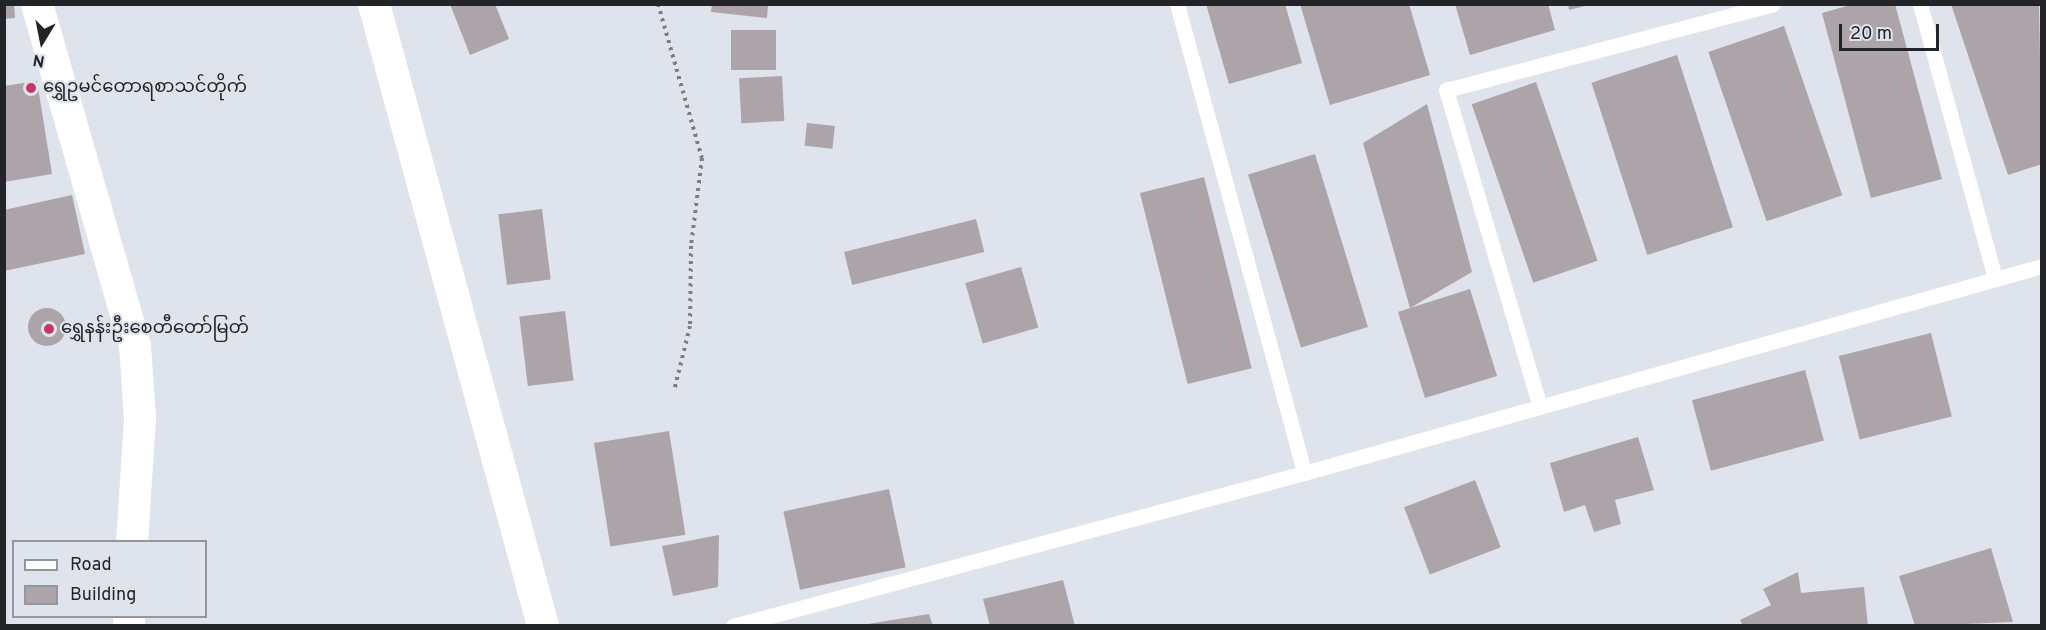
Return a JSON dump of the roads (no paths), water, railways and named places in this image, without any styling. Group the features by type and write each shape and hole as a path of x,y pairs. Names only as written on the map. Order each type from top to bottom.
{"street":[{"path":"37,4 135,345 140,419 132,540"},
{"path":"374,4 543,626"}],"lane":[{"path":"1177,4 1304,473"},
{"path":"1540,407 1446,90 1773,4"},
{"path":"1920,4 1995,279"},
{"path":"733,626 1304,473 2042,266"}],"place":[{"name":"ရွှေဥမင်တောရစာသင်တိုက်","path":"31,88"},
{"name":"ရွှေနန်းဦးစေတီတော်မြတ်","path":"49,329"}]}
